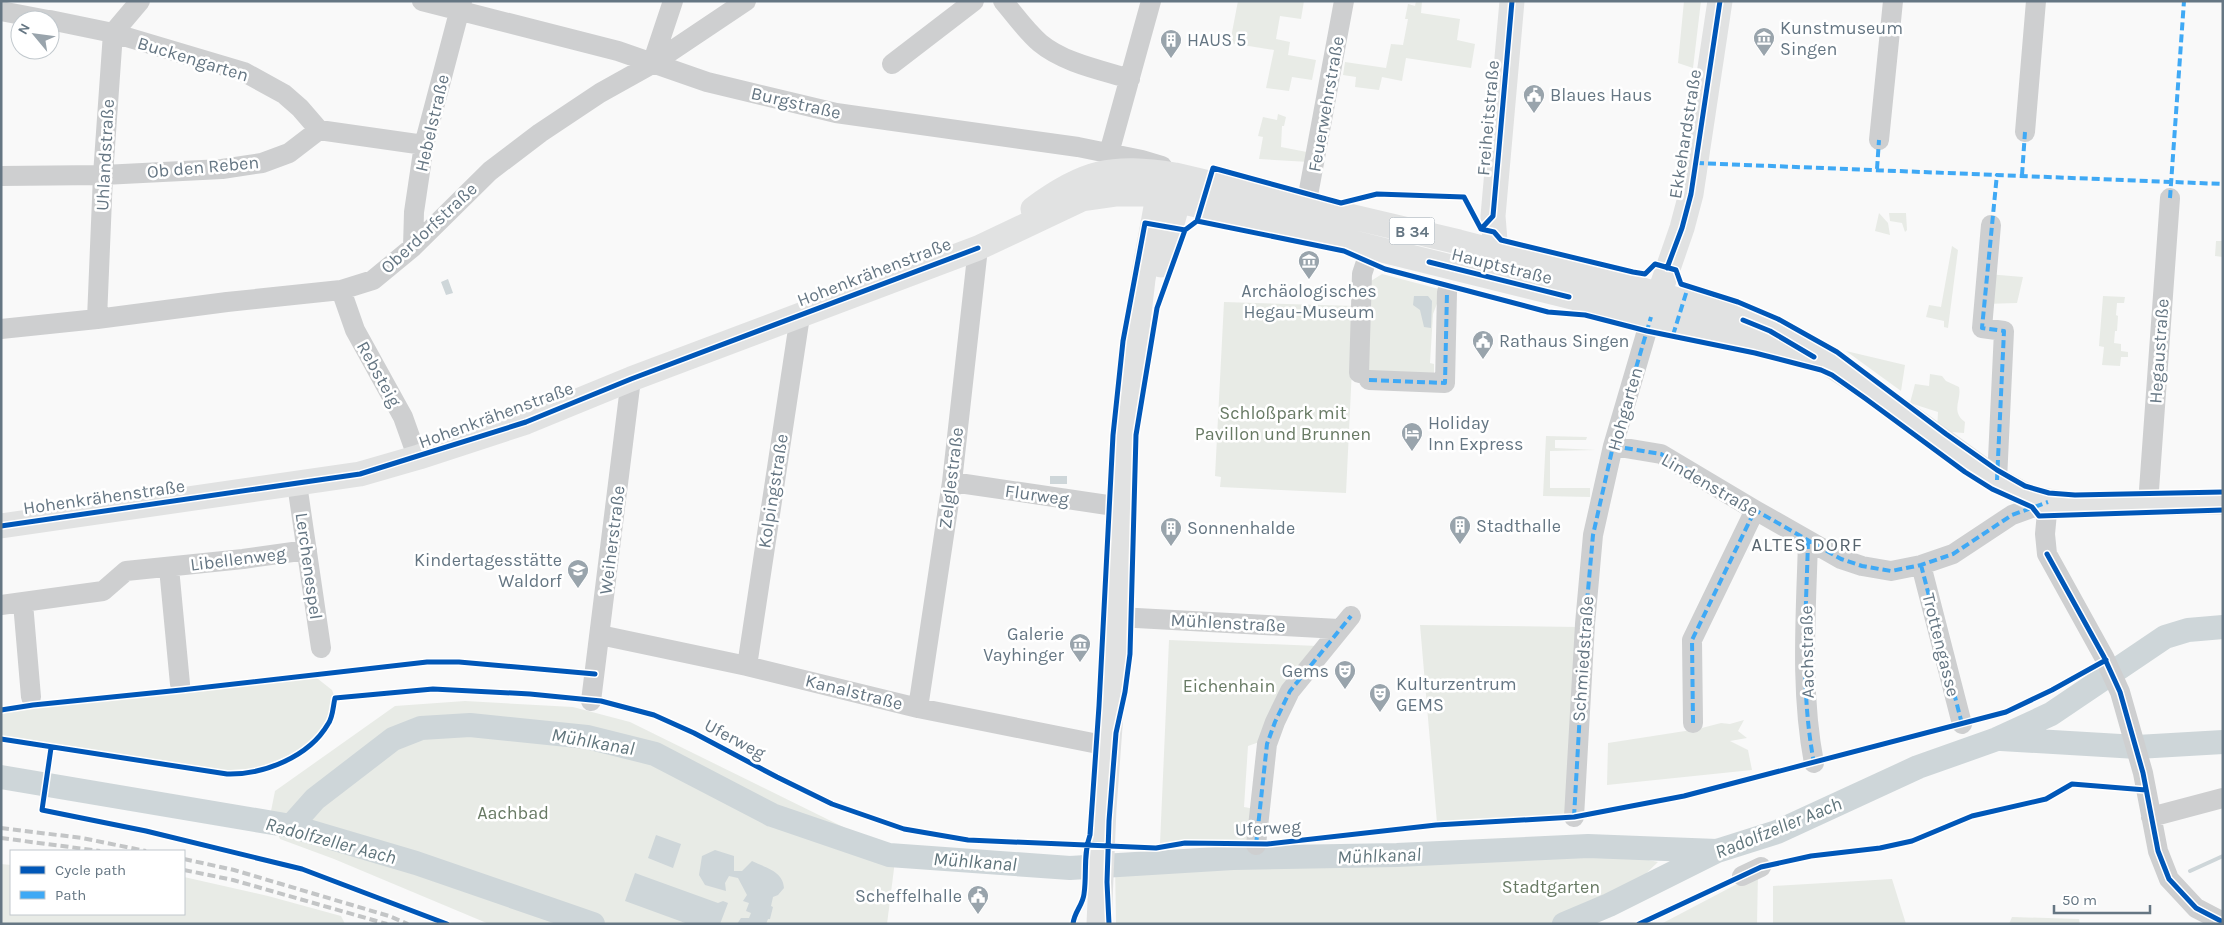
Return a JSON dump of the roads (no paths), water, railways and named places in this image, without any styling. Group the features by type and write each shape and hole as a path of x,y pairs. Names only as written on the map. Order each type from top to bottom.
{"main road":[{"name":"Freiheitstraße","path":"1500,278 1495,252 1493,216 1512,1"},
{"name":"Ekkehardstraße","path":"1655,305 1682,228 1691,194 1720,1"},
{"name":"Hohenkrähenstraße","path":"978,248 1070,184 1106,162 1134,169 1175,175"},
{"path":"1082,199 1095,186 1106,162"},
{"name":"Hauptstraße","path":"1175,175 1495,252 1814,357 1829,364 1900,410 1997,480 2032,499 2077,505 2223,502"},
{"path":"1099,924 1108,746 1118,617 1125,434 1143,279 1175,175"},
{"name":"Hohenkrähenstraße","path":"1,526 360,474 526,422 631,379 978,248 1082,199 1117,194 1145,194 1168,199"},
{"name":"Hauptstraße","path":"1168,199 1500,278 1655,305"},
{"name":"B 34","path":"1459,242 1478,232 1493,216"}],"street":[{"path":"113,33 140,1"},
{"name":"Burgstraße","path":"422,1 461,6 618,51 707,82 836,113 1106,162"},
{"path":"652,64 673,1"},
{"name":"Oberdorfstraße","path":"1,329 341,290 373,280 413,247 497,165 540,133 600,93 652,64 746,1"},
{"path":"892,64 974,1"},
{"path":"1003,1 1040,43 1052,51 1093,68 1130,79"},
{"path":"1106,162 1151,1"},
{"name":"Feuerwehrstraße","path":"1306,206 1344,1"},
{"path":"1879,140 1893,1"},
{"path":"2025,132 2036,1"},
{"name":"Hebelstraße","path":"413,247 414,212 424,145 461,6"},
{"name":"Buckengarten","path":"60,22 113,33 244,72 284,94 300,108 319,130"},
{"name":"Uhlandstraße","path":"97,319 103,175 113,33"},
{"path":"319,130 424,145"},
{"name":"Ob den Reben","path":"1,176 103,175 222,169 262,163 289,153 319,130"},
{"name":"Hegaustraße","path":"2148,504 2170,198"},
{"path":"1991,225 1982,328 2004,331 1997,480"},
{"path":"1371,247 1362,274 1364,377 1445,383 1447,292"},
{"name":"Zelglestraße","path":"918,708 952,482 978,248"},
{"name":"Rebsteig","path":"341,290 355,330 403,417 419,457"},
{"name":"Hohgarten","path":"1600,501 1613,446 1655,305"},
{"name":"Kolpingstraße","path":"747,666 800,316"},
{"name":"Weiherstraße","path":"591,701 631,379"},
{"name":"Lindenstraße","path":"1613,446 1661,454 1808,541 1841,558 1862,566 1891,571 1921,565 1953,554 2012,515 2048,502"},
{"name":"Flurweg","path":"952,482 1121,507"},
{"name":"Lerchenespel","path":"297,484 321,648"},
{"name":"Schmiedstraße","path":"1574,817 1584,624 1591,546 1600,501"},
{"path":"2048,502 2045,534 2047,554 2108,665 2120,692 2143,773 2158,851 2169,879 2196,908 2223,922"},
{"path":"1693,722 1692,640 1755,510"},
{"name":"Aachstraße","path":"1808,541 1804,646 1808,726 1814,763"},
{"name":"Libellenweg","path":"1,605 103,591 126,571 169,568 306,550"},
{"name":"Trottengasse","path":"1921,565 1962,724"},
{"name":"Libellenweg","path":"169,568 180,684"},
{"path":"23,603 31,697"},
{"name":"Mühlenstraße","path":"1118,617 1345,622 1290,691 1275,722 1267,744 1256,845"},
{"name":"Kanalstraße","path":"600,635 747,666 918,708 1108,746"},
{"path":"2151,817 2223,798"},
{"path":"1742,876 1762,867"}],"waterway":[{"name":"Radolfzeller Aach","path":"1564,924 1609,905 1717,851 1777,832 1918,767 1997,739 2051,714 2165,637 2188,630 2223,627"},
{"name":"Mühlkanal","path":"291,826 315,799 393,739 421,728 470,725 587,737 655,754 772,815 889,855 1070,868 1233,858 1397,855 1588,846 1717,851"},
{"name":"Radolfzeller Aach","path":"2001,739 2137,747 2223,742"},
{"name":"Radolfzeller Aach","path":"1,777 291,826 416,863 593,924"},
{"path":"2190,871 2223,856"}],"railway":[{"path":"1,828 82,838 141,850"},
{"path":"1,838 92,850"},
{"path":"185,859 234,870 389,916 408,924"},
{"path":"185,870 233,880 387,924"}],"place":[{"name":"Kunstmuseum Singen","path":"1764,57"},
{"name":"HAUS 5","path":"1171,59"},
{"name":"Blaues Haus","path":"1534,114"},
{"name":"Archäologisches Hegau-Museum","path":"1309,280"},
{"name":"Rathaus Singen","path":"1483,360"},
{"name":"Holiday Inn Express","path":"1412,452"},
{"name":"Stadthalle","path":"1460,545"},
{"name":"Sonnenhalde","path":"1171,547"},
{"name":"Kindertagesstätte Waldorf","path":"578,589"},
{"name":"Galerie Vayhinger","path":"1080,663"},
{"name":"Gems","path":"1345,690"},
{"name":"Kulturzentrum GEMS","path":"1380,713"},
{"name":"Scheffelhalle","path":"978,915"}],"district":[{"name":"ALTES DORF","path":"1807,544"}],"park label":[{"name":"Schloßpark mit Pavillon und Brunnen","path":"1283,423"},
{"name":"Eichenhain","path":"1229,686"},
{"name":"Aachbad","path":"513,813"},
{"name":"Stadtgarten","path":"1551,887"}]}
